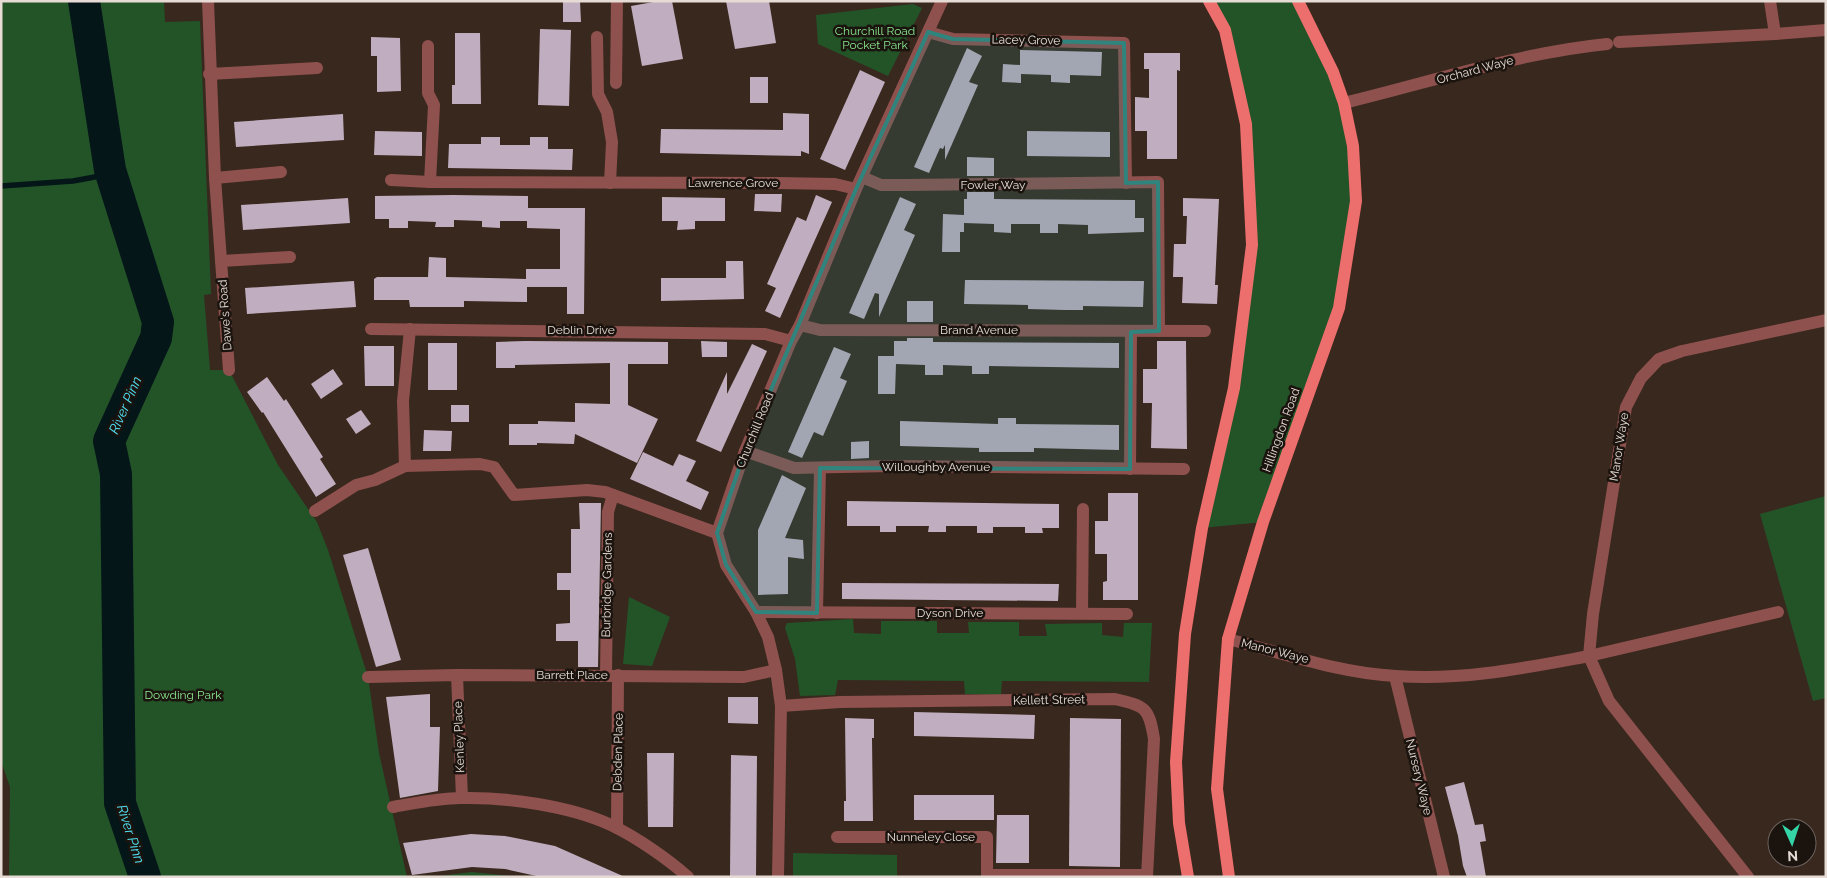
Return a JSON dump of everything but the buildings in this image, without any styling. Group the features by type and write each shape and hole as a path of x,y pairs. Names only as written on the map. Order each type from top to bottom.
{"main road":[{"path":"1188,877 1179,823 1176,762 1184,634 1202,528 1234,388 1252,245 1246,124 1224,30 1209,1"},
{"name":"Hillingdon Road","path":"1229,877 1217,789 1228,639 1262,522 1339,308 1356,201 1353,146 1344,103 1333,72 1298,1"}],"street":[{"name":"Dawe's Road","path":"208,1 209,74 229,370"},
{"path":"616,83 617,1"},
{"name":"Churchill Road","path":"717,533 745,451 791,341 800,325 862,176 942,1"},
{"path":"1770,1 1775,34"},
{"name":"Orchard Waye","path":"1344,103 1567,48 1613,43 1826,30"},
{"name":"Lacey Grove","path":"928,32 953,39 1124,43 1126,183"},
{"path":"597,37 598,94 607,112 611,135 610,183"},
{"path":"428,46 428,93 434,106 430,182"},
{"path":"209,74 317,68"},
{"path":"215,178 281,172"},
{"name":"Fowler Way","path":"862,176 881,184 905,185 1158,182 1158,331"},
{"name":"Lawrence Grove","path":"391,180 430,182 835,184 856,190"},
{"name":"Dawe's Road","path":"222,261 290,256"},
{"name":"Manor Waye","path":"1748,877 1609,701 1589,656 1593,614 1626,407 1641,378 1659,359 1682,351 1826,320"},
{"name":"Brand Avenue","path":"800,325 820,330 1205,331"},
{"name":"Deblin Drive","path":"371,329 765,334 791,341"},
{"path":"405,466 403,401 410,329"},
{"path":"1130,468 1131,332"},
{"name":"Willoughby Avenue","path":"745,451 794,468 1184,469"},
{"path":"315,511 356,485 375,480 405,466 488,465 494,468 514,495 587,490 613,495 717,533 726,565 756,612 768,637 776,670 781,706 778,877"},
{"path":"817,612 820,468"},
{"name":"Burbridge Gardens","path":"612,675 608,512 613,495"},
{"path":"1082,613 1083,509"},
{"name":"Dyson Drive","path":"756,612 1127,614"},
{"path":"1589,656 1778,612"},
{"name":"Manor Waye","path":"1228,639 1340,667 1395,676 1482,675 1589,656"},
{"name":"Barrett Place","path":"368,677 612,675 744,677 776,670"},
{"name":"Kenley Place","path":"457,675 462,798"},
{"name":"Debden Place","path":"612,675 617,828"},
{"name":"Nursery Waye","path":"1395,676 1444,877"},
{"name":"Kellett Street","path":"781,706 840,702 1115,699 1140,705 1151,719 1154,739 1147,876"},
{"path":"393,807 426,800 462,798 532,804 570,812 617,828 688,877"},
{"name":"Nunneley Close","path":"838,837 987,837 987,876 1147,876"}],"highlighted area":[{"path":"928,32 953,39 1124,43 1126,183 1158,182 1159,331 1131,332 1130,469 820,468 817,613 756,612 726,565 717,533 745,451 856,189"}],"green space":[{"name":"Dowding Park","path":"1,1 164,1 165,22 200,21 211,294 204,295 210,370 229,370 278,465 317,522 328,550 368,677 379,753 407,877 9,877 10,787 1,761"},
{"path":"1209,1 1298,1 1344,103 1356,201 1339,308 1263,522 1202,528 1234,388 1252,245 1246,124 1225,30"},
{"name":"Churchill Road Pocket Park","path":"913,4 922,8 888,76 818,44 816,15"},
{"path":"1826,496 1826,698 1813,701 1760,514"},
{"path":"629,597 670,617 652,666 623,664"},
{"path":"853,619 854,633 881,634 881,621 937,621 937,633 969,633 968,622 1019,622 1019,636 1047,636 1045,624 1102,623 1102,635 1123,637 1124,623 1152,623 1149,682 1002,681 1001,695 965,694 964,681 838,680 835,695 800,696 795,659 785,628 787,623"},
{"path":"793,853 897,855 897,877 793,877"},
{"path":"472,872 521,877 431,877"}],"waterway":[{"name":"River Pinn","path":"84,1 110,170 158,322 156,338 109,441 116,474 120,803 145,877"},
{"path":"1,186 73,181 111,174"}]}
